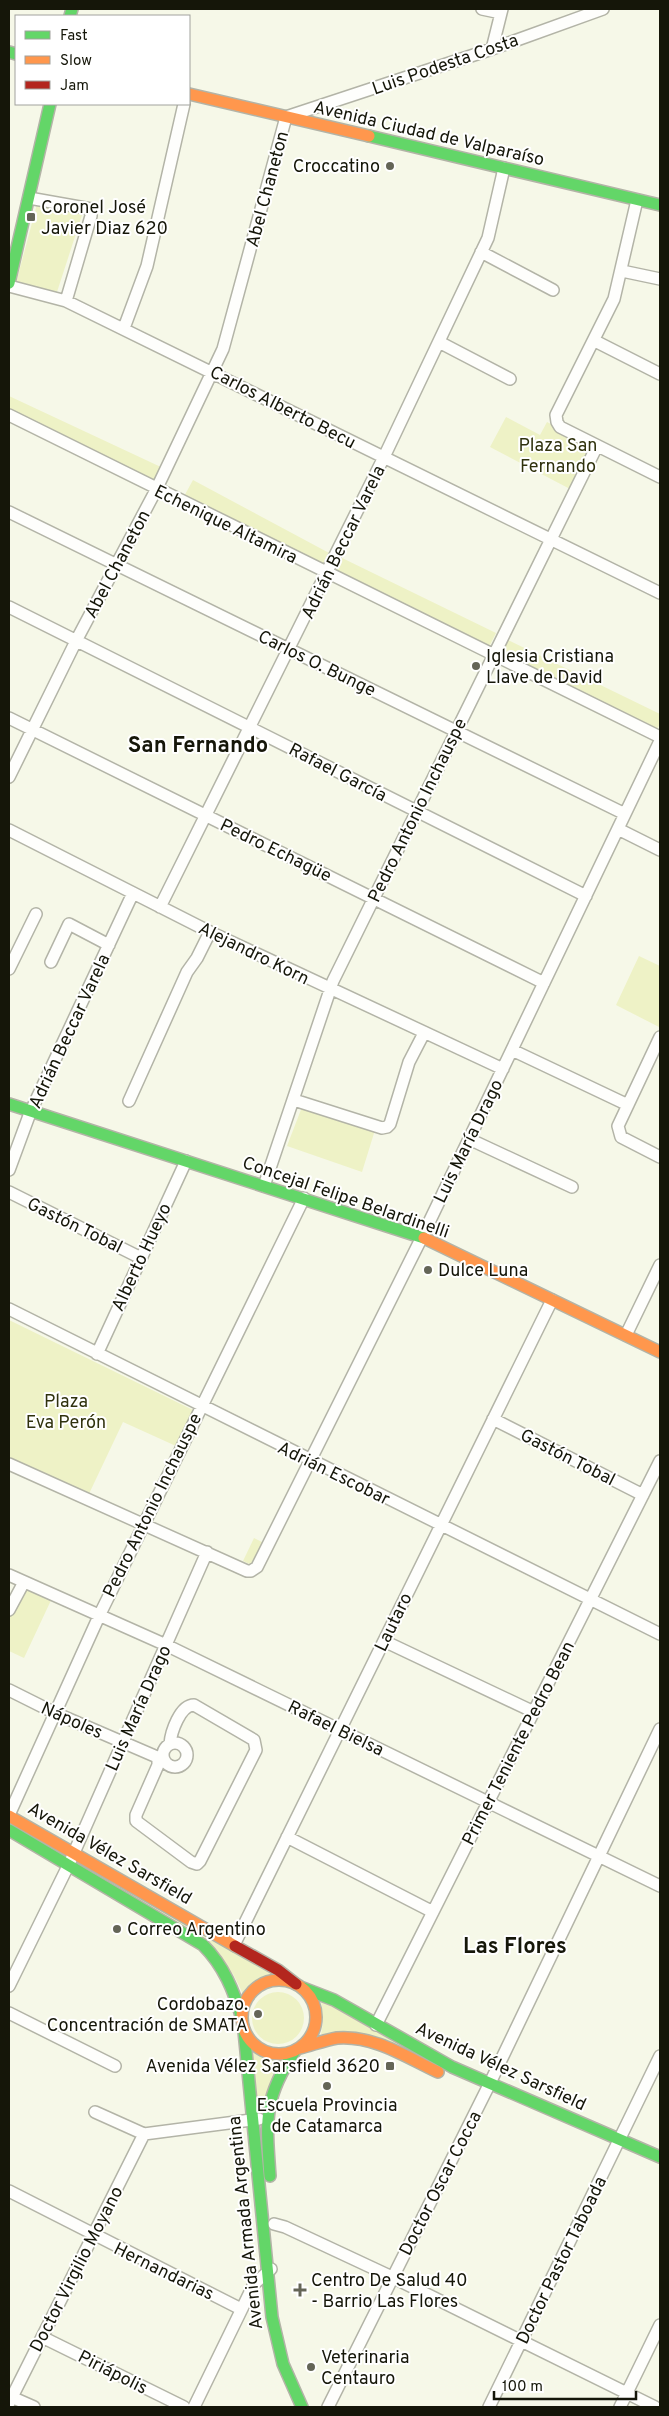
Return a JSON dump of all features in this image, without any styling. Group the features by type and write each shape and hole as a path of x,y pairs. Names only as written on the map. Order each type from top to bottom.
{"main road":[{"name":"Avenida Ciudad de Valparaíso","path":"190,94 660,205"},
{"path":"9,285 14,234 28,198 50,105"},
{"name":"Concejal Felipe Belardinelli","path":"9,1104 30,1113 304,1198 422,1237 660,1352"},
{"name":"Avenida Vélez Sarsfield","path":"9,1815 278,1970 299,1986 334,2000 487,2088"},
{"name":"Avenida Vélez Sarsfield","path":"9,1830 69,1864 210,1951 232,1986 242,2019"},
{"path":"273,1981 299,1986 315,2007 316,2023 310,2037 297,2050 284,2054 267,2053 252,2043 244,2031 242,2019 245,2001 257,1988 273,1981"},
{"name":"Avenida Armada Argentina","path":"244,2031 252,2121 282,2332 293,2365 312,2407"},
{"name":"Avenida Vélez Sarsfield","path":"297,2050 336,2038 364,2040 487,2088 618,2144 660,2157"},
{"name":"Avenida Armada Argentina","path":"297,2050 274,2085 267,2113 274,2224 272,2269 276,2339 288,2377 302,2407"},
{"name":"Avenida Vélez Sarsfield","path":"618,2144 660,2168"}],"street":[{"path":"482,9 501,11 492,49"},
{"name":"Luis Podesta Costa","path":"286,117 492,49 603,9"},
{"path":"124,328 147,266 184,105"},
{"name":"Abel Chaneton","path":"9,777 76,641 156,490 214,372 227,338 286,117"},
{"name":"Adrián Beccar Varela","path":"160,907 327,574 481,252 492,223 504,168"},
{"path":"28,198 91,209 91,216 66,301"},
{"path":"637,200 614,299 556,415 560,427 660,477"},
{"path":"481,252 553,290"},
{"path":"622,271 660,279"},
{"name":"Carlos Alberto Becu","path":"9,285 66,301 124,328 660,593"},
{"path":"594,341 660,374"},
{"path":"439,342 510,379"},
{"name":"Echenique Altamira","path":"9,415 156,490 660,739"},
{"name":"Pedro Antonio Inchauspe","path":"264,1186 330,989 596,446"},
{"name":"Carlos O. Bunge","path":"9,512 625,814"},
{"name":"Rafael García","path":"9,607 586,896"},
{"name":"Pedro Echagüe","path":"9,718 544,983"},
{"name":"Luis María Drago","path":"9,1986 69,1864 207,1552 247,1571 257,1567 422,1237 660,739"},
{"path":"618,829 660,850"},
{"name":"Alejandro Korn","path":"9,830 210,932 502,1069"},
{"name":"Adrián Beccar Varela","path":"9,1170 30,1113 134,893"},
{"path":"9,969 36,914"},
{"path":"51,962 69,924 109,945"},
{"path":"128,1101 187,972 197,958 210,932"},
{"path":"294,1100 382,1128 387,1127 390,1124 409,1062 424,1033"},
{"path":"660,1037 618,1126 621,1137 660,1157"},
{"path":"512,1050 628,1105"},
{"path":"469,1139 572,1187"},
{"name":"Alberto Hueyo","path":"97,1354 186,1161"},
{"name":"Gastón Tobal","path":"9,1192 141,1258"},
{"name":"Pedro Antonio Inchauspe","path":"9,1815 143,1524 304,1198"},
{"path":"626,1335 660,1265"},
{"name":"Lautaro","path":"234,1945 552,1300"},
{"name":"Adrián Escobar","path":"9,1309 310,1461 660,1634"},
{"name":"Gastón Tobal","path":"493,1419 643,1495"},
{"name":"Primer Teniente Pedro Bean","path":"376,2025 660,1461"},
{"path":"9,1464 207,1552"},
{"name":"Rafael Bielsa","path":"9,1575 166,1645 660,1886"},
{"path":"9,1610 24,1582"},
{"path":"384,1641 534,1712"},
{"name":"Nápoles","path":"9,1690 55,1713 161,1759 170,1765 178,1766 186,1758 184,1747 177,1743 170,1744"},
{"path":"194,1704 254,1740 256,1744 256,1750 197,1864 191,1862 136,1822 136,1814 165,1749 170,1744 171,1736 184,1708 194,1704"},
{"name":"Doctor Oscar Cocca","path":"328,2407 487,2088 660,1729"},
{"path":"287,1837 433,1912"},
{"path":"9,2013 115,2066"},
{"name":"Doctor Pastor Taboada","path":"489,2407 660,2056"},
{"path":"95,2112 144,2134 252,2121 267,2113"},
{"name":"Doctor Virgilio Moyano","path":"10,2399 144,2134"},
{"name":"Hernandarias","path":"9,2191 93,2236 241,2309"},
{"path":"274,2224 285,2227 392,2277 655,2407"},
{"path":"194,2407 254,2284 272,2269"},
{"path":"620,2407 660,2325"},
{"name":"Piriápolis","path":"42,2336 184,2407"},
{"path":"10,2399 34,2407"}],"green space":[{"path":"37,204 83,212 57,292 16,283"},
{"path":"9,396 163,468 153,484 9,412"},
{"name":"Plaza San Fernando","path":"506,417 540,435 547,422 593,446 570,489 490,447"},
{"path":"193,480 331,554 325,568 182,500"},
{"path":"338,556 496,633 488,649 331,572"},
{"path":"508,640 660,714 660,724 656,731 501,655"},
{"path":"639,956 660,966 659,1027 616,1005"},
{"path":"302,1107 375,1130 362,1172 287,1146"},
{"name":"Plaza Eva Perón","path":"9,1320 193,1410 176,1446 123,1422 87,1498 9,1459"},
{"path":"254,1538 266,1544 254,1566 243,1561"},
{"path":"24,1582 53,1596 24,1658 9,1651 9,1615"},
{"path":"78,1859 274,1975 260,1980 244,1996 233,1974"},
{"path":"278,1992 288,1994 296,2000 302,2008 304,2018 302,2028 296,2036 288,2042 278,2044 268,2042 260,2036 254,2028 252,2018 254,2008 260,2000 268,1994"},
{"path":"321,2000 415,2054 321,2034 323,2023"},
{"path":"250,2049 266,2059 284,2059 257,2112"}],"traffic: fast":[{"path":"70,15 72,9"},
{"path":"9,52 15,54"},
{"path":"9,283 50,105"},
{"path":"369,136 660,205"},
{"path":"9,1104 424,1238"},
{"path":"9,1830 203,1945 217,1961 227,1979 242,2019"},
{"path":"303,1988 334,2000 452,2067 660,2157"},
{"path":"244,2031 272,2317 283,2364 302,2407"},
{"path":"270,2176 269,2110 277,2083 295,2051"}],"traffic: slow":[{"path":"190,94 369,136"},
{"path":"424,1238 660,1352"},
{"path":"9,1816 235,1946"},
{"path":"279,1980 300,1986 310,1996 316,2017 310,2038 300,2048 279,2054 258,2048 248,2038 242,2017 248,1996 258,1986 279,1980"},
{"path":"300,2048 337,2038 364,2040 389,2048 438,2072"}],"traffic: jam":[{"path":"235,1946 278,1970 296,1984"}],"place":[{"name":"Croccatino","path":"390,166"},
{"name":"Coronel José Javier Diaz 620","path":"31,217"},
{"name":"Iglesia Cristiana Llave de David","path":"476,666"},
{"name":"Dulce Luna","path":"428,1270"},
{"name":"Correo Argentino","path":"117,1929"},
{"name":"Cordobazo. Concentración de SMATA","path":"258,2014"},
{"name":"Avenida Vélez Sarsfield 3620","path":"390,2066"},
{"name":"Escuela Provincia de Catamarca","path":"327,2086"},
{"name":"Centro De Salud 40 - Barrio Las Flores","path":"300,2290"},
{"name":"Veterinaria Centauro","path":"311,2367"}],"district":[{"name":"San Fernando","path":"198,744"},
{"name":"Las Flores","path":"515,1945"}]}
